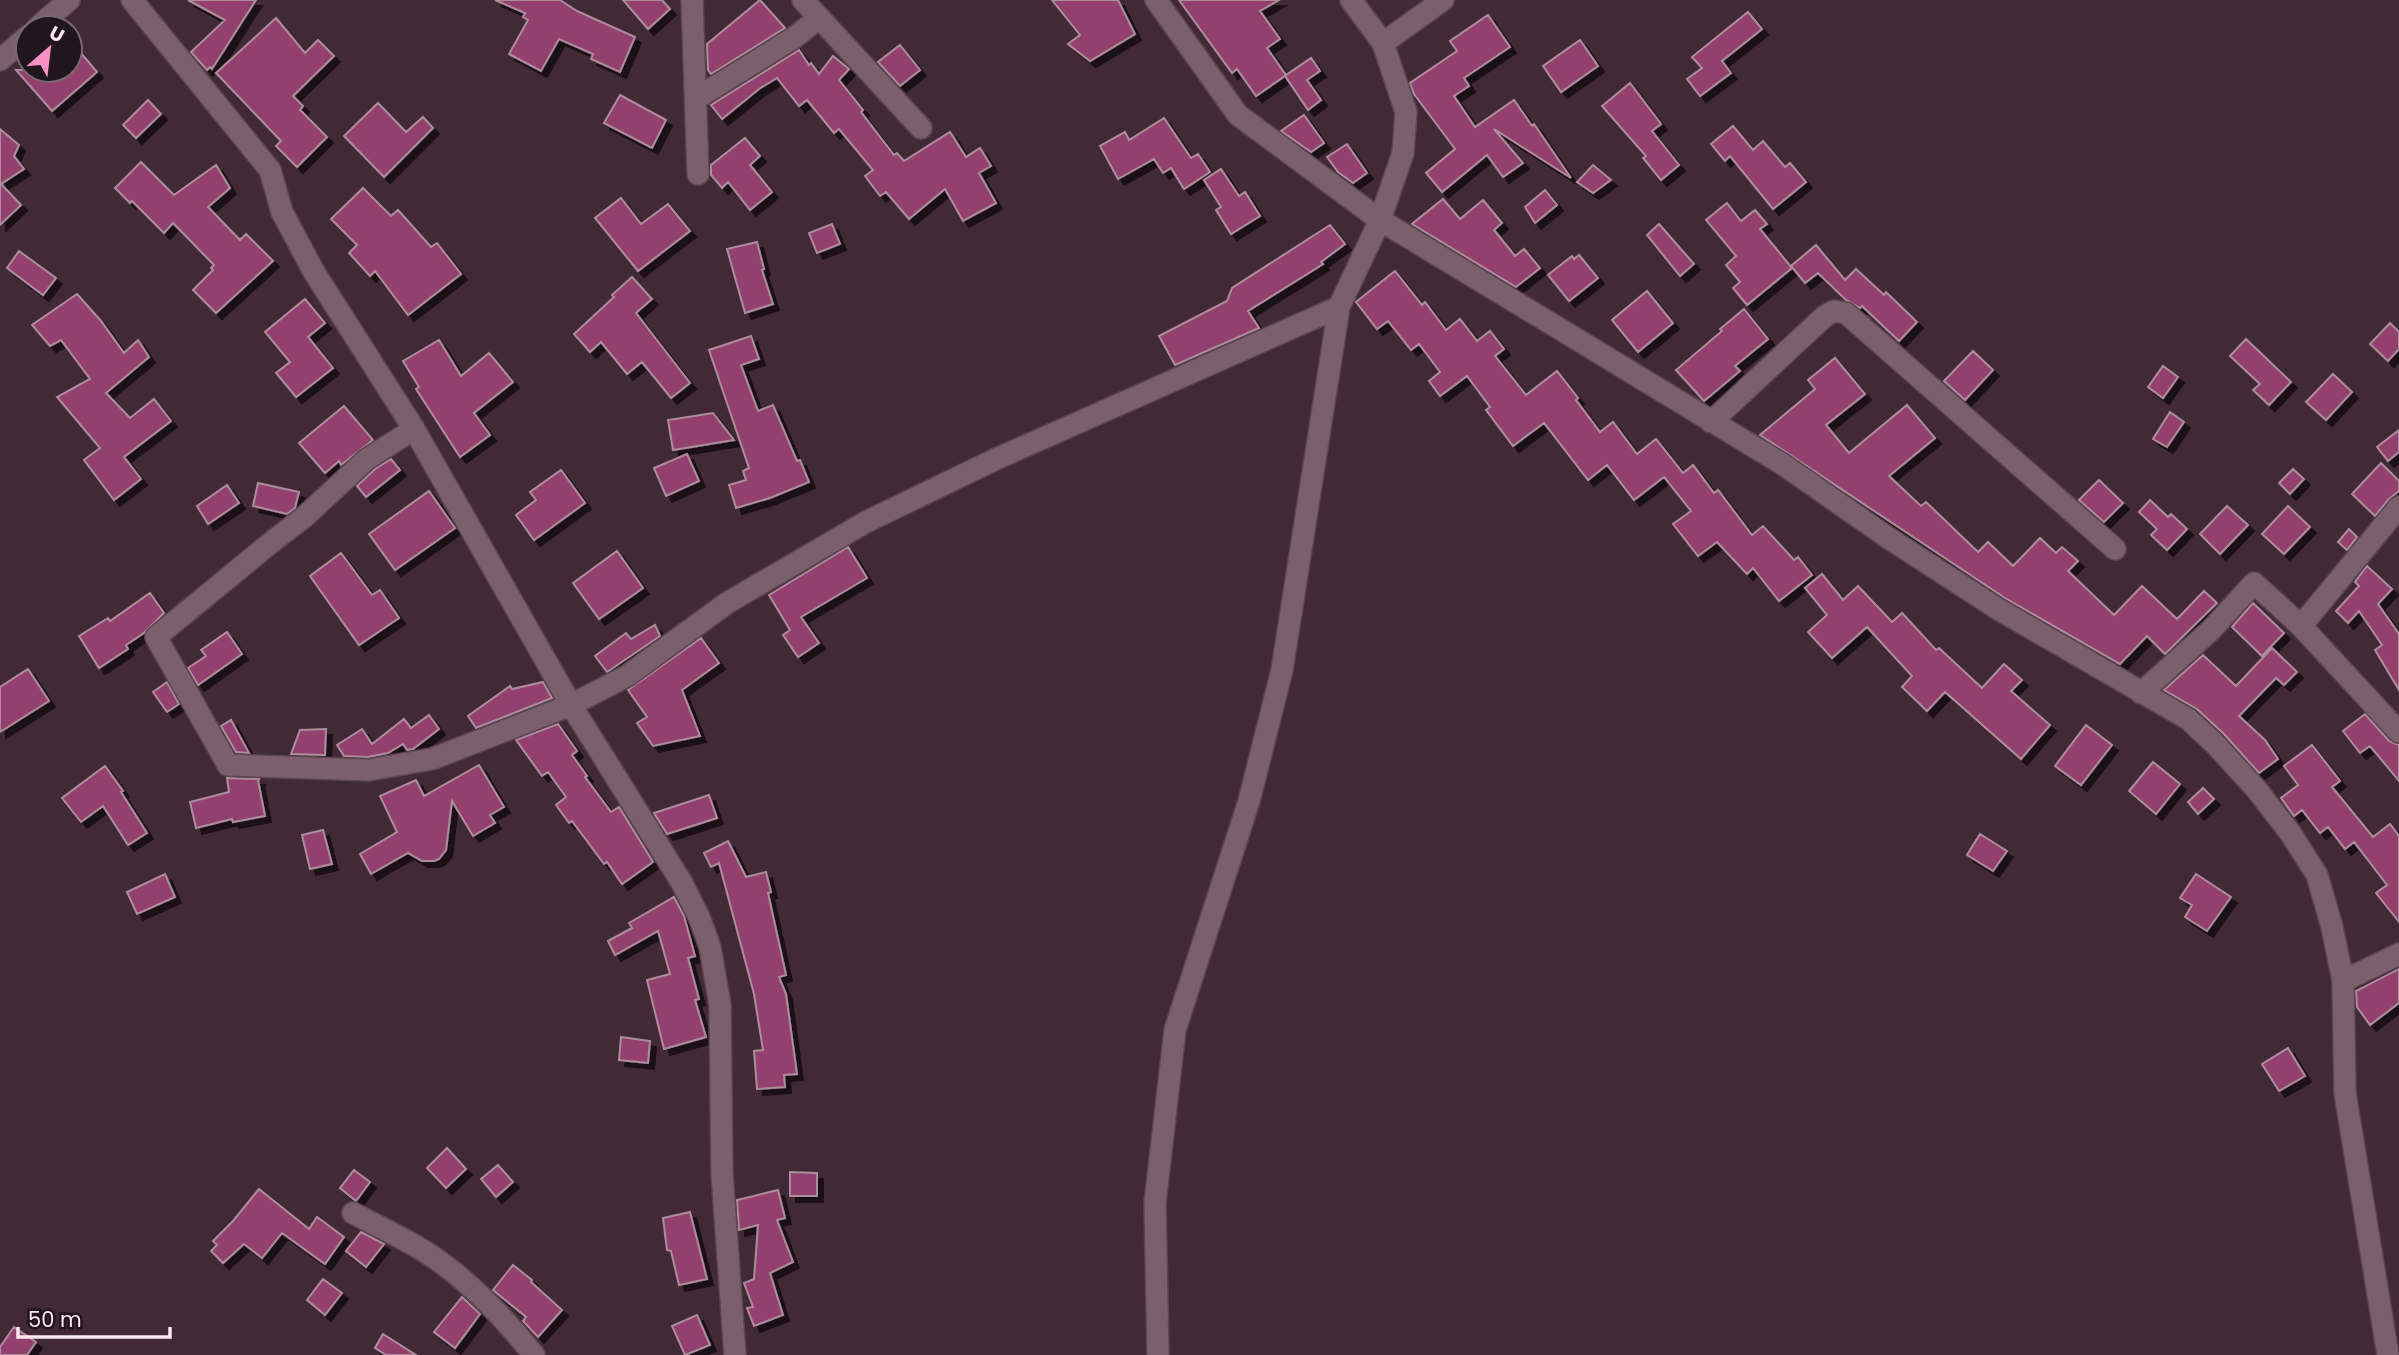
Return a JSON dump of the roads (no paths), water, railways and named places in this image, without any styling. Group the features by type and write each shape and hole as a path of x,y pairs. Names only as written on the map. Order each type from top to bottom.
{"street":[{"path":"53,14 69,0"},
{"path":"132,0 270,170 282,212 314,272 414,429 571,705 682,883 699,917 710,947 720,1005 722,1173 734,1355"},
{"path":"692,0 698,174"},
{"path":"803,0 920,128"},
{"path":"1156,0 1238,115 1380,220 1784,465 1886,537 1998,609 2188,719 2257,790 2291,834 2317,875 2332,927 2343,981 2345,1093 2388,1355"},
{"path":"1157,1355 1155,1203 1175,1030 1249,801 1282,670 1339,307 1380,220 1403,153 1406,112 1384,43 1351,0"},
{"path":"1384,43 1443,0"},
{"path":"697,98 795,37 819,18"},
{"path":"0,60 14,48"},
{"path":"414,429 367,459 303,518 156,636 228,765 369,770 432,759 571,705 627,676 727,603 866,522 1008,453 1339,307"},
{"path":"1711,422 1825,316 1834,311 1846,313 2115,549"},
{"path":"2301,626 2399,507"},
{"path":"2141,694 2211,631 2254,583 2301,626 2399,732"},
{"path":"2343,981 2399,954"},
{"path":"353,1213 414,1245 446,1266 480,1294 534,1355"}]}
